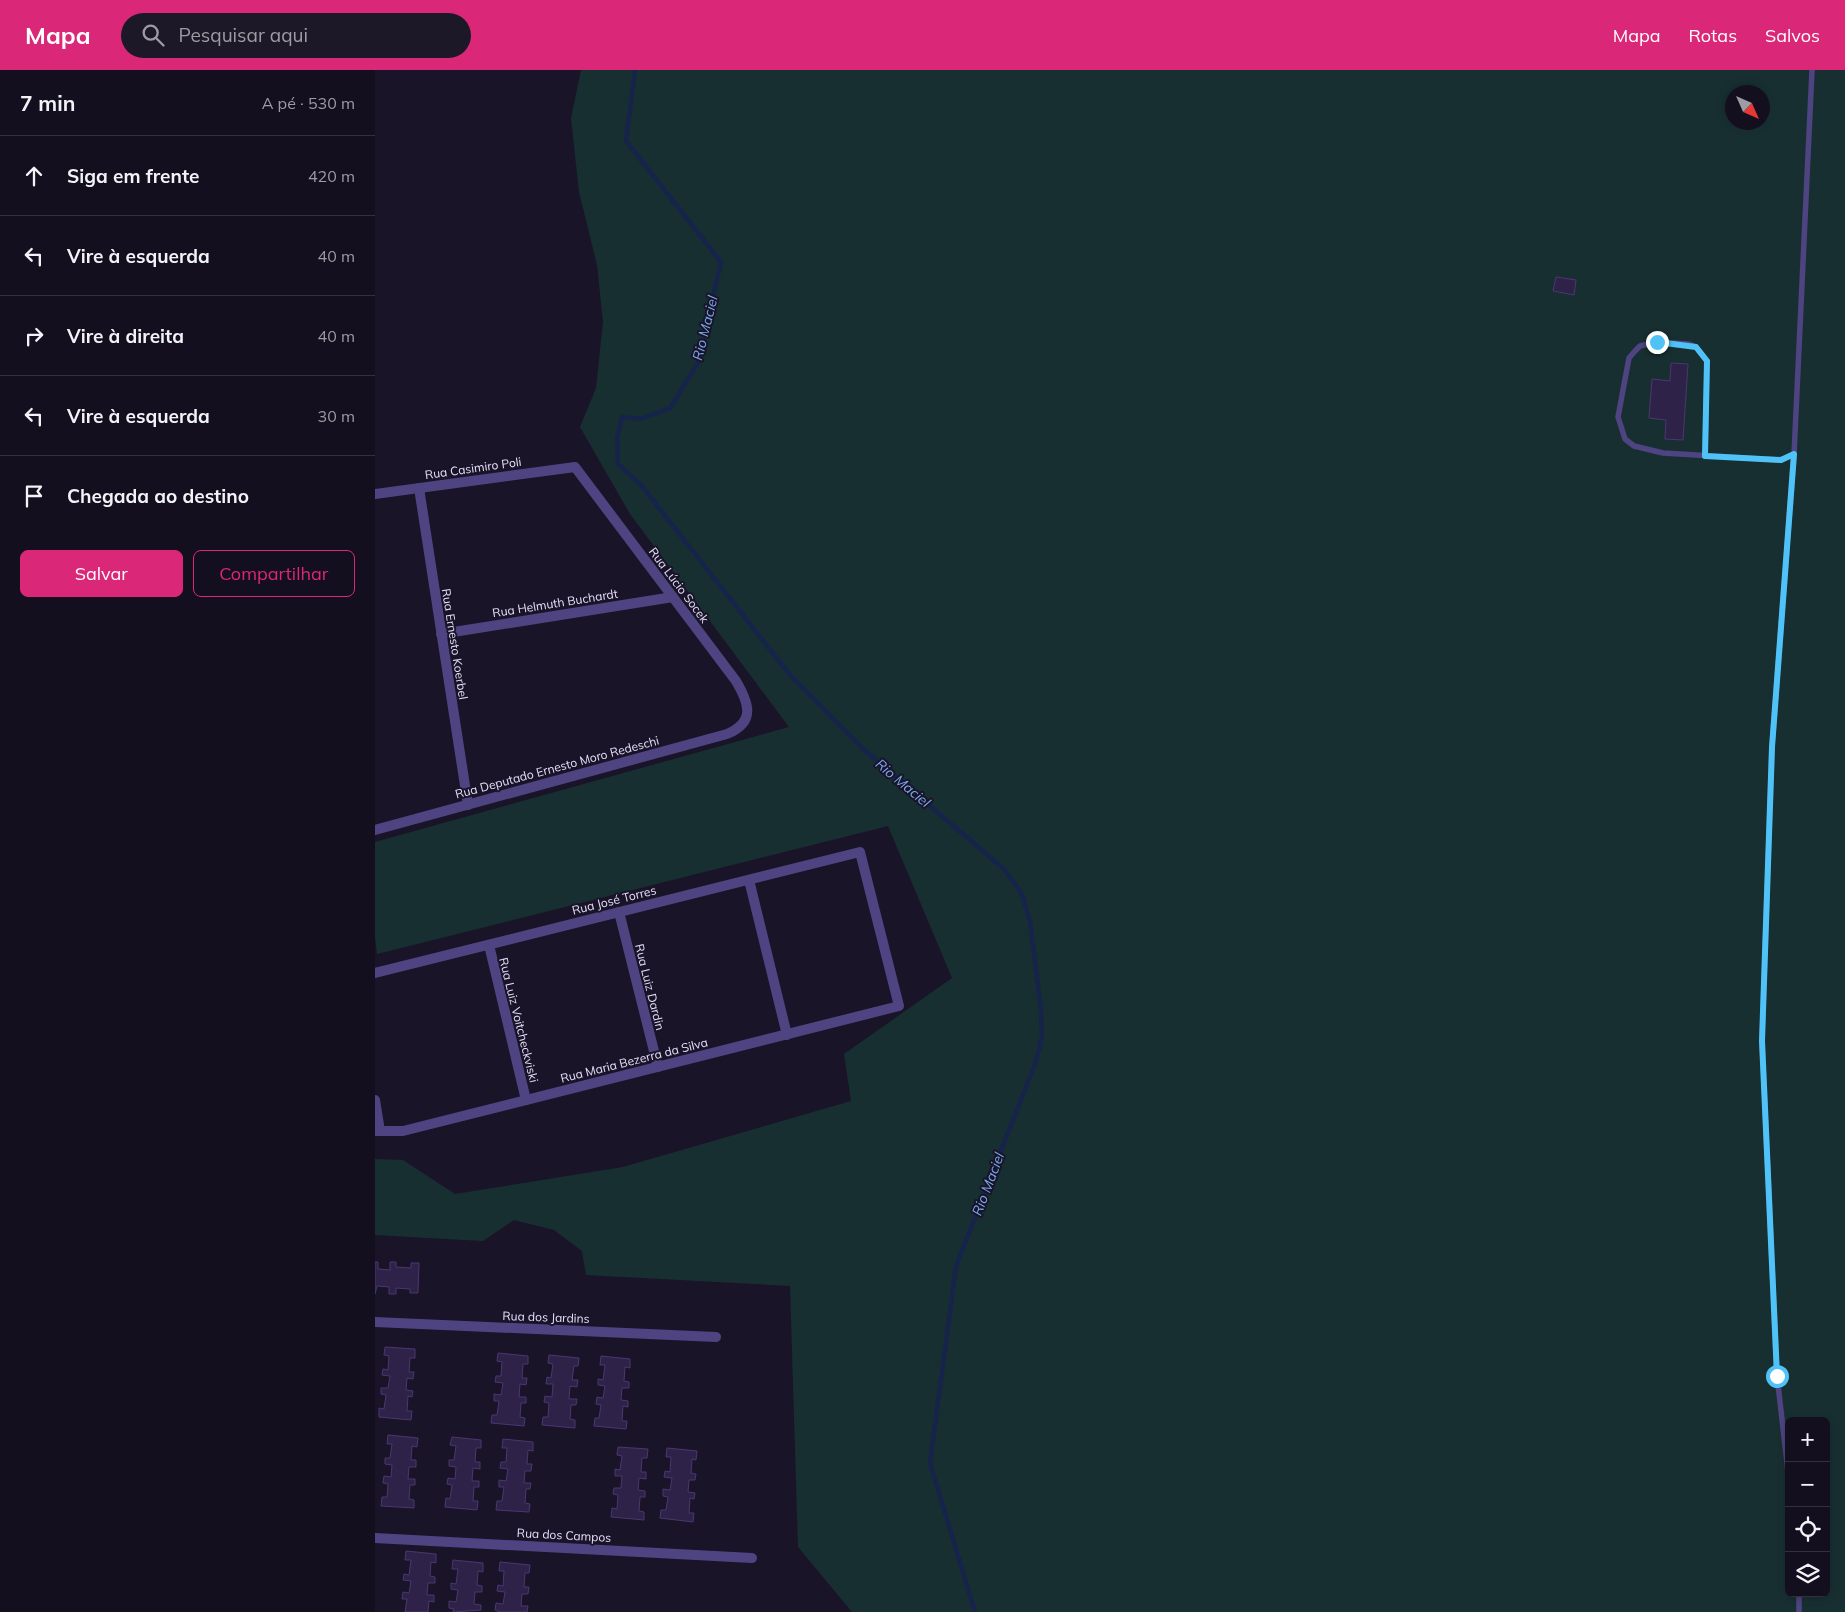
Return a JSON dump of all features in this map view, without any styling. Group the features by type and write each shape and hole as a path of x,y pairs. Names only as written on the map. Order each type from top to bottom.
{"street":[{"name":"Rua Casimiro Poli","path":"375,494 575,467"},
{"name":"Rua Lúcio Socek","path":"575,467 744,694 747,716 743,724"},
{"name":"Rua Ernesto Koerbel","path":"419,488 468,804"},
{"name":"Rua Helmuth Buchardt","path":"441,634 673,597"},
{"name":"Rua Deputado Ernesto Moro Redeschi","path":"375,830 727,734 743,724"},
{"name":"Rua José Torres","path":"375,973 860,852 899,1006"},
{"path":"749,880 787,1034"},
{"name":"Rua Luiz Dardin","path":"619,912 658,1067"},
{"name":"Rua Luiz Voitcheckviski","path":"489,944 526,1100"},
{"name":"Rua Maria Bezerra da Silva","path":"377,1131 403,1131 899,1006"},
{"path":"375,1100 377,1131"},
{"name":"Rua dos Jardins","path":"375,1322 716,1337"},
{"name":"Rua dos Campos","path":"375,1538 752,1558"}],"lane":[{"path":"1787,1462 1777,1376 1762,1041 1772,747 1794,454 1812,70"},
{"path":"1705,456 1707,361 1703,353 1689,344 1657,342 1640,346 1629,358 1618,416 1625,439 1633,446 1663,453 1705,456 1781,460 1794,454"},
{"path":"1799,1597 1799,1612"}],"green space":[{"path":"581,70 1845,70 1845,1612 852,1612 798,1547 790,1286 586,1275 582,1251 554,1230 514,1220 483,1241 375,1235 375,1159 403,1160 455,1194 623,1167 851,1101 844,1054 952,978 888,826 377,954 375,936 375,842 789,727 630,514 580,427 596,388 603,322 597,265 579,192 571,118"}],"building":[{"path":"1556,277 1576,280 1574,295 1553,291"},
{"path":"1671,363 1688,364 1683,440 1665,439 1666,420 1649,418 1652,379 1670,381"},
{"path":"375,1262 378,1262 378,1269 390,1270 390,1262 396,1262 396,1267 411,1268 411,1263 419,1263 418,1293 410,1293 410,1289 396,1288 396,1294 389,1294 389,1287 377,1286 375,1294"},
{"path":"385,1347 415,1349 415,1358 410,1358 409,1372 414,1372 413,1379 407,1378 406,1390 413,1391 412,1397 408,1396 407,1411 412,1411 411,1420 379,1417 379,1408 384,1409 386,1395 381,1394 381,1388 388,1388 390,1376 382,1375 383,1369 388,1370 389,1356 384,1355"},
{"path":"498,1353 528,1356 528,1364 523,1364 522,1378 527,1378 526,1385 520,1384 519,1397 526,1397 526,1403 521,1403 520,1417 525,1418 524,1426 491,1423 492,1415 497,1415 499,1401 494,1401 494,1394 501,1395 503,1383 495,1382 496,1376 501,1376 502,1362 497,1361"},
{"path":"549,1355 579,1358 578,1366 574,1366 572,1380 578,1380 577,1387 570,1386 569,1399 577,1399 576,1405 571,1405 570,1419 575,1420 575,1428 542,1425 543,1417 548,1417 549,1403 544,1402 545,1396 552,1397 553,1384 546,1384 547,1377 551,1378 553,1364 548,1363"},
{"path":"601,1356 630,1359 630,1368 625,1367 624,1381 629,1382 629,1388 622,1388 621,1400 628,1401 628,1407 623,1406 622,1421 627,1421 626,1429 594,1426 595,1418 599,1418 601,1405 596,1404 597,1397 603,1398 605,1386 598,1385 598,1379 603,1380 605,1365 600,1365"},
{"path":"388,1435 418,1438 417,1447 412,1446 411,1460 416,1460 416,1467 409,1467 408,1479 415,1479 415,1485 410,1485 409,1499 414,1500 414,1508 381,1506 382,1497 387,1497 388,1484 383,1483 384,1476 391,1477 392,1465 385,1464 385,1458 390,1458 392,1444 387,1444"},
{"path":"452,1437 481,1440 481,1448 476,1448 475,1462 480,1462 480,1469 473,1468 472,1481 479,1481 479,1487 474,1487 473,1501 478,1501 477,1510 445,1507 446,1498 450,1499 452,1485 447,1484 448,1478 455,1479 456,1467 449,1466 449,1460 454,1460 456,1446 450,1445"},
{"path":"503,1439 533,1442 533,1451 528,1450 527,1464 532,1464 531,1471 525,1471 524,1483 531,1483 530,1489 526,1489 525,1503 530,1504 529,1512 496,1510 497,1501 502,1501 504,1487 499,1487 499,1480 506,1481 508,1469 500,1468 501,1462 506,1462 507,1448 502,1448"},
{"path":"618,1447 648,1449 647,1458 642,1458 641,1472 646,1472 646,1479 639,1478 638,1490 645,1491 645,1497 640,1497 639,1511 644,1512 644,1520 611,1517 612,1508 617,1509 618,1495 613,1494 614,1488 621,1488 622,1476 615,1476 615,1469 620,1470 622,1456 617,1455"},
{"path":"667,1448 697,1451 696,1460 692,1459 691,1473 696,1474 695,1480 689,1480 688,1492 695,1493 694,1499 690,1498 689,1513 694,1513 693,1522 660,1518 661,1510 666,1510 668,1497 663,1496 663,1489 670,1490 672,1478 664,1477 665,1471 670,1472 671,1457 666,1457"},
{"path":"406,1551 436,1554 436,1563 431,1562 430,1576 435,1577 435,1583 428,1583 427,1595 434,1595 434,1602 429,1601 428,1612 405,1612 407,1599 402,1599 403,1592 409,1593 411,1581 403,1580 404,1574 409,1575 411,1560 405,1560"},
{"path":"453,1560 483,1563 483,1572 478,1571 477,1585 482,1586 482,1592 475,1592 474,1604 481,1605 481,1610 453,1612 454,1609 449,1608 449,1601 456,1602 458,1590 451,1589 451,1583 456,1584 458,1569 452,1569"},
{"path":"500,1562 530,1565 529,1573 525,1573 524,1587 529,1587 528,1594 522,1594 521,1606 528,1606 527,1612 500,1612 495,1610 496,1603 503,1604 505,1592 497,1591 498,1585 503,1586 504,1571 499,1571"}],"waterway":[{"name":"Rio Maciel","path":"635,70 626,141 721,262 698,363 670,408 641,419 622,417 617,439 618,464 641,485 790,675 863,749 1004,869 1022,894 1030,922 1041,1010 1042,1038 1035,1064 956,1266 930,1463 975,1612"}],"route":[{"path":"1657,342 1689,344 1703,353 1707,361 1705,456 1781,460 1789,458 1794,454 1772,747 1762,1041 1777,1376"}]}
